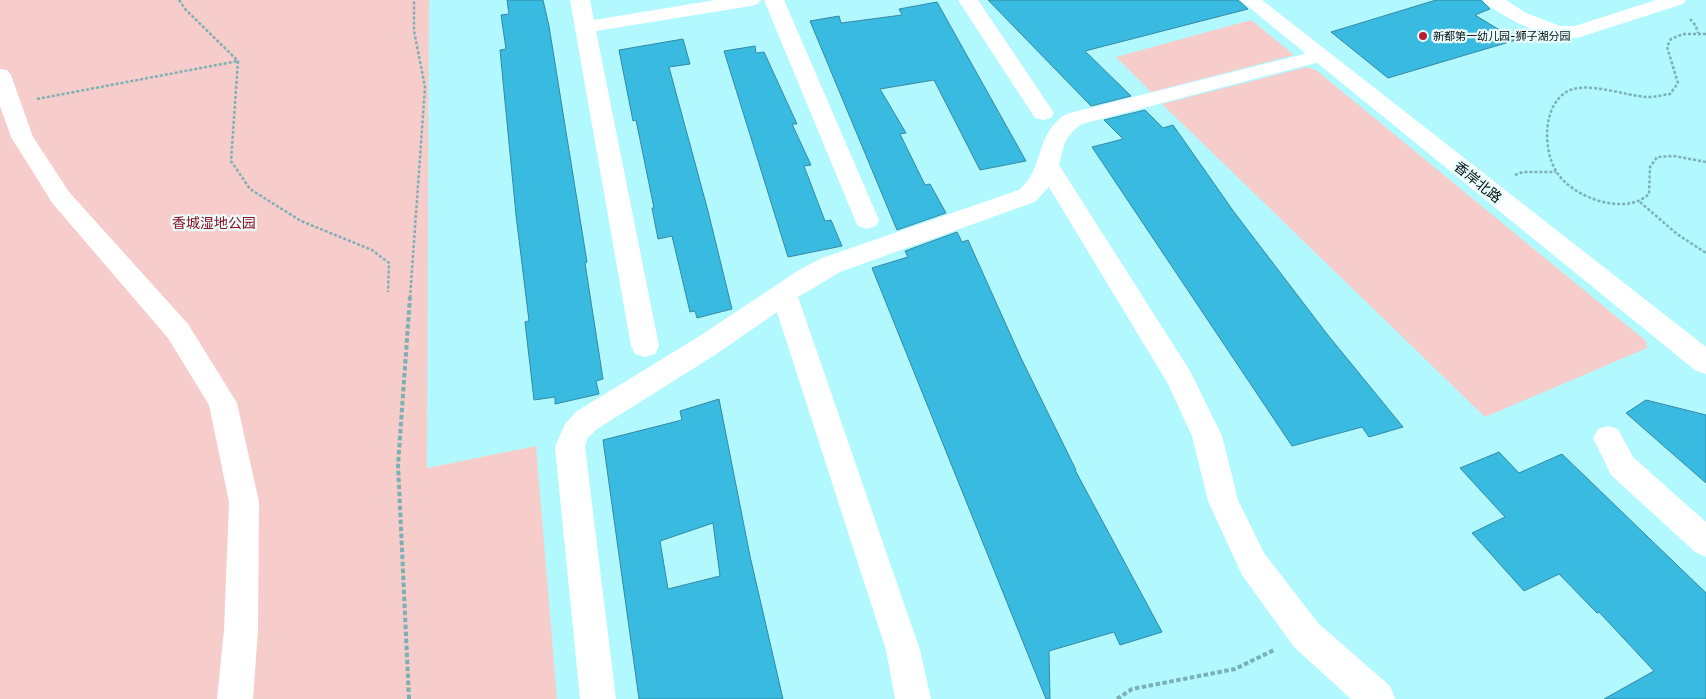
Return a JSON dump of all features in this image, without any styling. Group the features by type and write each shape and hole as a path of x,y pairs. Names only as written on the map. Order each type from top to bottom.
{"street":[{"path":"580,0 645,346"},
{"path":"585,27 751,0"},
{"path":"774,0 867,220"},
{"path":"968,0 1043,113"},
{"name":"香岸北路","path":"1250,0 1706,363"},
{"path":"1493,0 1519,17 1538,26 1559,32 1577,32 1676,0"},
{"path":"598,699 570,447 575,433 587,420 705,347 808,277 831,265 1027,196 1038,188 1045,178 1055,140 1062,128 1074,119 1320,56"},
{"path":"0,75 22,137 61,198 178,331 223,403 244,502 241,630 235,699"},
{"path":"1048,166 1180,379 1207,436 1223,502 1253,564 1306,635 1378,699"},
{"path":"784,294 897,631 913,699"},
{"path":"1608,438 1622,466 1706,542"}],"path":[{"path":"179,0 186,10 238,61 231,161 250,189 301,221 372,250 389,263 388,292"},
{"path":"409,699 398,465 425,87 414,32 414,0"},
{"path":"1706,34 1683,34 1670,39 1667,47 1678,83 1670,94 1648,97 1589,89 1569,90 1551,112 1548,126 1549,156 1556,172 1572,187 1599,200 1621,205 1640,202 1649,194 1650,167 1657,158 1674,156 1706,162"},
{"path":"10,104 238,61"},
{"path":"1485,187 1523,172 1556,172"},
{"path":"1640,202 1678,234 1706,253"},
{"path":"1117,699 1132,689 1235,669 1306,635"}],"green space":[{"name":"香城湿地公园","path":"0,0 429,0 427,468 536,446 557,699 0,699"},
{"path":"1251,20 1294,55 1151,92 1116,57"},
{"path":"1307,67 1316,70 1646,341 1647,348 1485,417 1162,104"}],"building":[{"path":"507,0 543,0 549,26 587,262 585,263 603,379 596,381 599,394 555,404 555,397 534,400 525,322 529,321 516,215 500,50 506,49 501,15 509,14"},
{"path":"988,0 1238,0 1248,9 1085,51 1131,96 1091,106"},
{"name":"新都第一幼儿园-狮子湖分园","path":"1436,0 1481,0 1490,9 1475,15 1516,40 1388,78 1331,32"},
{"path":"937,2 1026,161 980,170 934,80 880,89 906,133 900,134 925,185 930,184 946,213 897,230 810,21 839,16 841,23 902,15 899,9"},
{"path":"683,39 690,64 669,67 732,309 697,318 695,311 690,312 672,236 658,239 652,208 654,208 636,120 633,121 619,50"},
{"path":"755,46 756,53 764,52 797,124 792,124 811,165 804,166 825,221 831,220 842,246 788,257 724,51"},
{"path":"1145,110 1163,128 1173,125 1234,212 1327,334 1403,427 1369,437 1362,427 1292,446 1092,147 1123,139 1104,120"},
{"path":"957,232 962,242 968,240 1021,358 1075,470 1162,632 1120,645 1114,632 1049,651 1050,699 1046,699 872,268 908,257 905,251"},
{"path":"719,399 750,556 783,699 639,699 603,440 682,420 680,411","holes":["713,523 720,576 668,589 660,541"]},
{"path":"1646,400 1706,415 1706,483 1626,413"},
{"path":"1499,452 1519,473 1562,454 1706,593 1706,699 1604,699 1654,671 1599,612 1597,613 1559,574 1524,591 1472,533 1505,517 1460,468"}],"place":[{"name":"新都第一幼儿园-狮子湖分园","path":"1423,36"}]}
